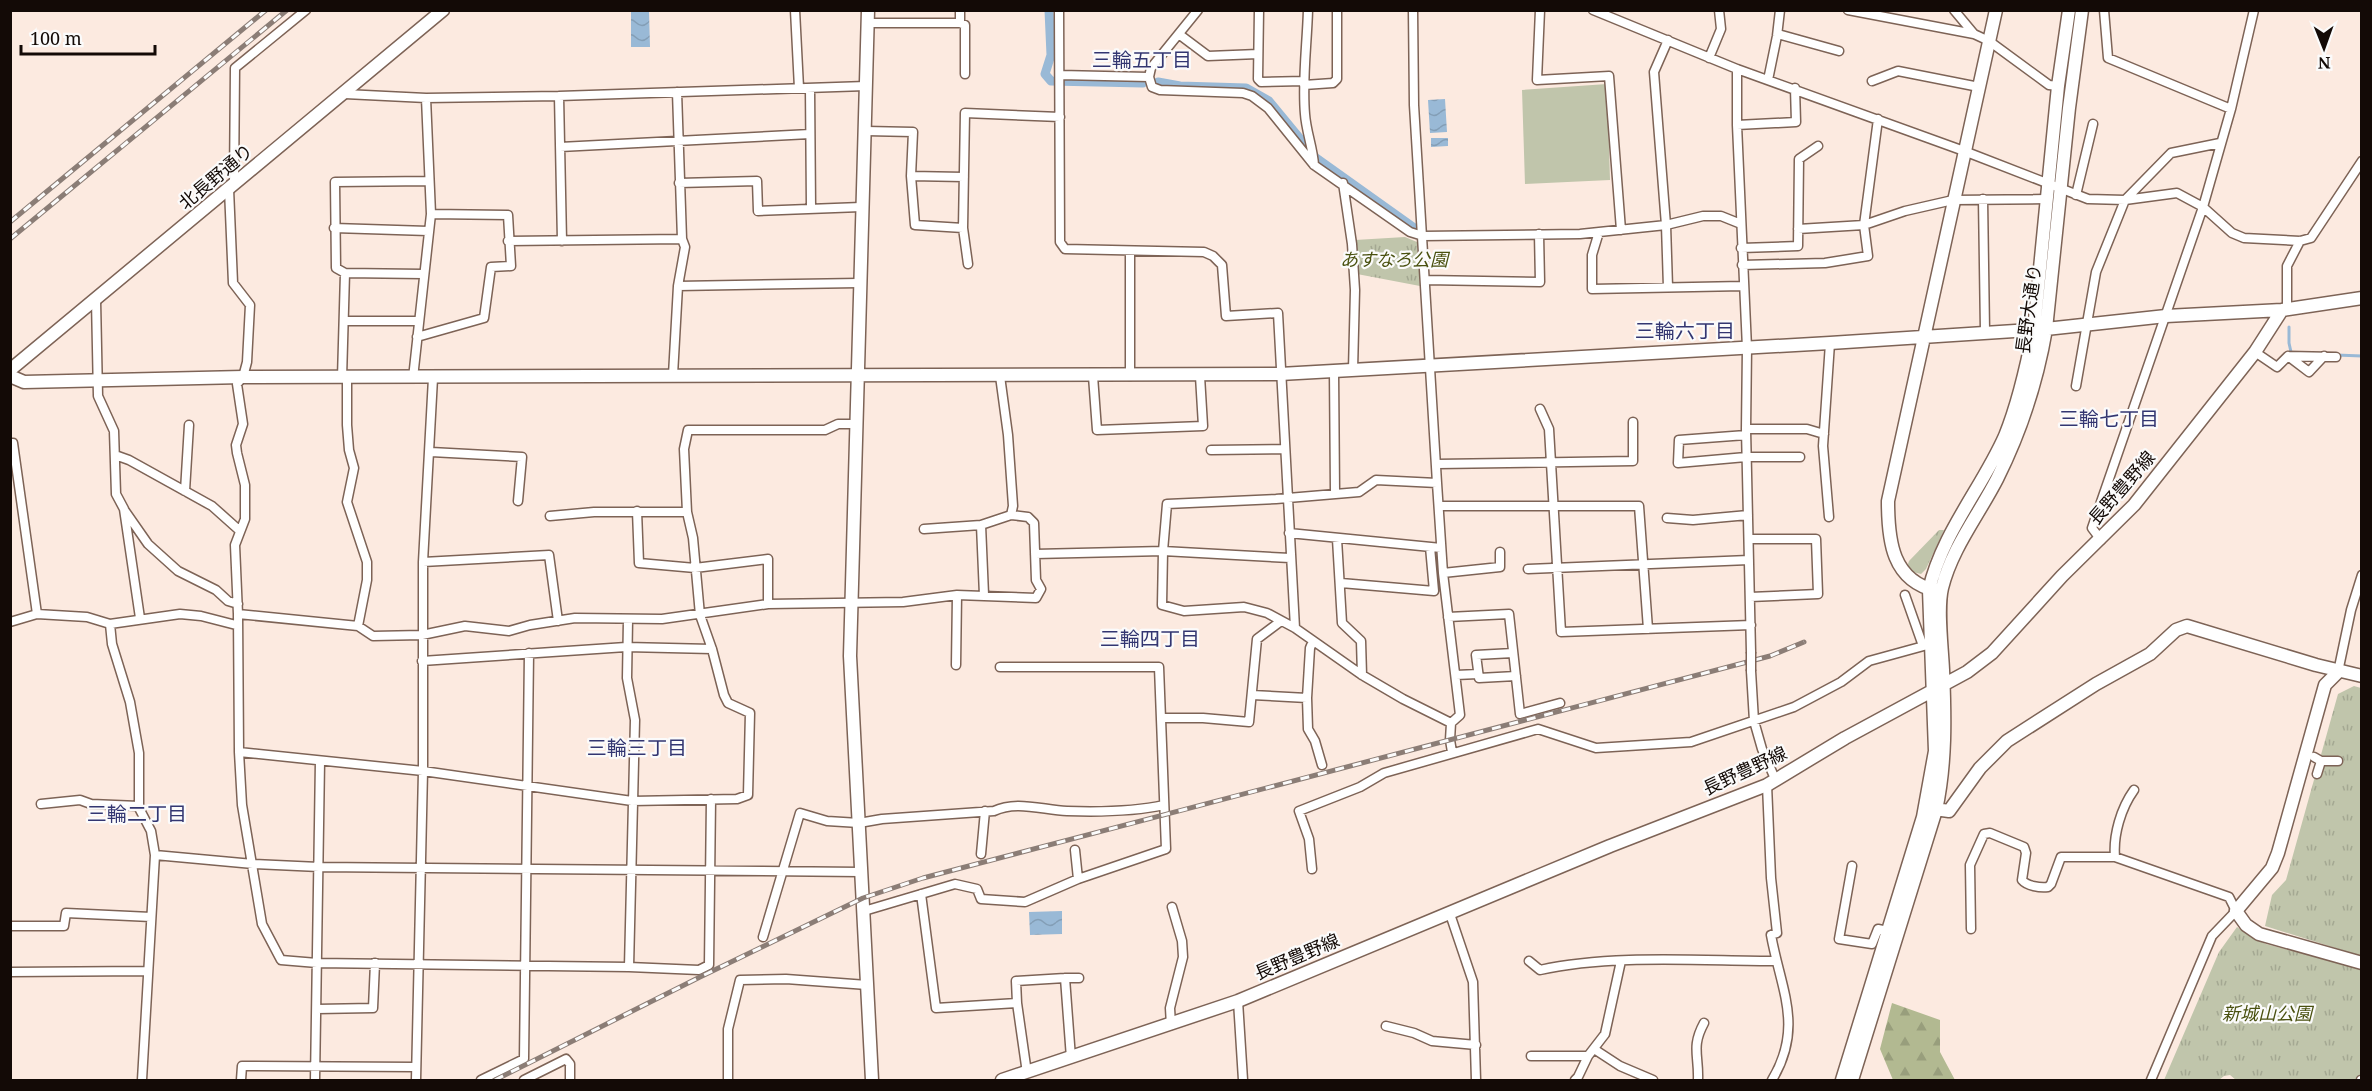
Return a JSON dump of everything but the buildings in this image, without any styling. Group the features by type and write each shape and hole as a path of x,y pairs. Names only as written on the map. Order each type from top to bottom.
{"street":[{"path":"306,10 235,68 231,187 233,283 249,305 247,362 243,377 237,384 243,424 236,445 245,485 245,519 235,545 238,604 236,625 238,752 242,805 262,924 281,960 317,963 417,963 699,970 710,965 711,799"},
{"name":"北長野通り","path":"10,370 345,94 443,10"},
{"path":"795,10 800,88"},
{"path":"960,10 960,23"},
{"path":"1059,10 1060,242 1065,249 1204,252 1213,256 1222,265 1226,316 1278,313 1294,628"},
{"path":"1198,10 1151,68 1149,77 1152,87 1160,90 1243,93 1252,96 1268,108 1314,159 1410,231 1423,236 1599,232 1666,225 1702,216 1721,216 1741,224"},
{"path":"1259,10 1258,79 1261,82 1304,83 1333,83 1337,79 1337,10"},
{"path":"1308,10 1304,83 1305,117 1314,159"},
{"path":"1413,10 1414,96 1437,483 1443,573 1460,715 1451,723 1452,752"},
{"path":"1540,10 1537,80 1609,76 1621,230"},
{"path":"1593,10 1737,69 1795,88 2088,199 2125,200 2177,193 2203,207 2232,233 2244,238 2300,242 2311,238 2361,161"},
{"path":"1709,58 1721,29 1719,10"},
{"path":"1768,80 1778,34 1780,10"},
{"path":"1848,10 1974,34 1989,41 2049,85 2058,86"},
{"path":"1954,10 1974,34"},
{"path":"1935,591 1908,579 1900,569 1888,526 1888,501 1996,10"},
{"name":"長野大通り","path":"2040,329 2048,184 2058,86 2069,10"},
{"name":"長野大通り","path":"1935,591 1944,545 2004,437 2040,329 2061,189 2082,10"},
{"path":"2104,10 2108,58 2231,109"},
{"path":"2101,540 2092,528 2203,207 2231,109 2254,10"},
{"path":"872,1080 850,656 868,17 965,25 965,74"},
{"path":"1179,34 1208,56 1258,54"},
{"path":"1778,34 1839,51"},
{"path":"1668,40 1654,72 1666,225 1668,287"},
{"path":"1737,69 1741,248 1747,348 1746,457 1751,671 1754,721 1772,783 1771,878 1777,933 1771,935 1790,1022 1787,1045 1776,1078"},
{"path":"1872,81 1898,71 1979,87"},
{"path":"1060,79 1149,77"},
{"path":"345,94 426,98 559,96 866,86"},
{"path":"810,88 811,208"},
{"path":"1737,125 1796,122 1795,88"},
{"path":"673,375 678,285 686,247 682,239 677,92"},
{"path":"559,96 562,241"},
{"path":"413,378 431,214 426,98"},
{"path":"968,264 963,228 965,113 1060,117"},
{"path":"1742,265 1825,263 1868,256 1864,225 1878,119"},
{"path":"2076,195 2093,124"},
{"path":"866,131 913,132 911,176 915,225 963,228"},
{"path":"560,147 810,134"},
{"path":"2076,386 2096,272 2125,200 2172,153 2220,143"},
{"path":"1741,248 1798,246 1799,159 1818,146"},
{"path":"911,176 964,177"},
{"path":"423,274 345,273 336,268 335,182 429,181"},
{"path":"679,183 757,181 758,211 861,207"},
{"path":"1343,183 1352,244 1354,279 1353,370"},
{"path":"1983,199 1985,331"},
{"path":"1798,229 1864,225 1905,211 1953,200 2047,199"},
{"path":"417,337 484,318 491,267 511,266 508,215 431,214"},
{"path":"334,228 428,231"},
{"path":"1599,232 1592,255 1592,289 1743,286"},
{"path":"1426,280 1540,282 1539,234"},
{"path":"508,241 682,239"},
{"path":"2285,310 2287,266 2300,242"},
{"path":"1130,252 1130,376"},
{"path":"345,273 344,378 349,450 354,468 347,502 367,561 367,580 358,626"},
{"path":"678,285 859,283"},
{"path":"10,376 24,382 243,377 1280,374 2040,329 2166,316 2285,310 2361,298"},
{"path":"96,300 98,396 114,431 116,494 148,544 178,572 216,590 228,601 238,604"},
{"name":"長野豊野線","path":"1002,1080 1238,1001 1605,848 1772,783 1967,672 1992,652 2062,576 2134,505 2255,352 2285,310"},
{"path":"344,321 418,321"},
{"path":"1829,517 1824,434 1830,343"},
{"path":"2255,352 2277,367 2288,356 2336,357"},
{"path":"2288,356 2309,372 2324,356"},
{"path":"1334,371 1335,493"},
{"path":"1000,376 1008,435 1013,506 1011,515"},
{"path":"1093,376 1097,430 1137,430 1203,426 1200,376"},
{"path":"416,1080 423,771 423,562 431,452 433,378"},
{"path":"1540,409 1549,429 1561,632 1751,625"},
{"path":"1437,464 1634,461 1633,422"},
{"path":"238,752 423,771 632,801 737,799 748,795 750,713 728,703 700,615 693,538 687,512 684,449 688,430 825,430 838,424 856,424"},
{"path":"185,491 189,425"},
{"path":"1800,457 1746,457 1678,463 1679,440 1746,432 1807,429 1824,434"},
{"path":"10,443 13,443 37,614"},
{"path":"1211,450 1285,449"},
{"path":"431,452 522,457 519,501"},
{"path":"115,455 129,460 212,506 240,531"},
{"path":"1437,483 1376,480 1359,492 1287,496 1276,499 1167,504 1162,605 1184,611 1244,607 1267,613 1294,628 1362,675 1451,723"},
{"path":"1439,506 1555,504 1640,506 1648,629"},
{"path":"124,509 140,618"},
{"path":"636,511 639,563 695,568 768,559 768,604"},
{"path":"550,516 594,512 687,512"},
{"path":"238,614 358,626 373,636 422,635 465,626 508,631 575,618 628,620 700,615 768,604 903,602 957,595 1036,598 1041,589 1036,580 1034,523 1028,518 1011,515 981,525 924,529"},
{"path":"1667,519 1693,520 1748,515"},
{"path":"981,525 984,595"},
{"path":"1289,533 1442,548"},
{"path":"1337,539 1342,623 1361,641 1362,675"},
{"path":"1749,539 1816,539 1818,594 1750,597"},
{"path":"1341,583 1434,591 1430,547"},
{"path":"1035,554 1163,551 1290,558"},
{"path":"1443,573 1500,567 1500,552"},
{"path":"423,562 549,555 558,621"},
{"path":"1528,568 1749,560"},
{"path":"2151,1080 2212,936 2272,868 2325,685 2338,672 2361,574"},
{"path":"1927,645 1935,591"},
{"path":"1852,1080 1930,809 1939,686 1935,591"},
{"path":"956,665 957,595"},
{"path":"1905,595 1927,645 1939,686"},
{"path":"10,622 37,614 87,617 110,624 180,614 201,616 236,625"},
{"path":"1448,617 1509,614 1520,714 1560,703"},
{"path":"628,620 627,678 635,720 629,967"},
{"path":"1161,718 1203,718 1250,722 1257,639 1281,621"},
{"path":"110,624 112,644 130,702 137,742 139,806 151,831 155,855 142,1080"},
{"path":"1930,809 1949,811 1952,809 1980,768 2007,741 2096,684 2150,654 2175,630 2187,626 2338,672 2361,676"},
{"path":"1313,641 1310,648 1307,698 1308,729 1315,741 1322,765"},
{"path":"1312,869 1310,839 1299,811 1360,788 1384,773 1538,729 1596,748 1691,742 1794,707 1826,692 1869,661 1927,645"},
{"path":"422,661 626,647 712,649"},
{"path":"481,1080 524,1059 529,653"},
{"path":"1513,653 1476,655 1478,674 1479,678 1516,676"},
{"path":"864,911 955,884 977,889 981,899 1024,902 1078,879 1166,849 1159,667 1000,667"},
{"path":"1456,675 1478,674"},
{"path":"1252,695 1307,698"},
{"path":"2317,774 2318,759 2338,761"},
{"path":"315,1080 320,761"},
{"path":"2115,857 2118,827 2127,800 2133,790"},
{"path":"41,804 80,800 91,804 139,806"},
{"path":"763,937 801,813 827,821 859,823 882,819 994,811 1006,805 1068,811 1142,810 1164,805"},
{"path":"1842,1080 1888,931 1930,809"},
{"path":"981,854 985,811"},
{"path":"1971,929 1970,865 1984,834 1990,833 2024,847 2026,853 2022,880 2025,883 2048,887 2061,856 2115,857 2229,897 2246,925 2259,934 2361,963"},
{"path":"1075,850 1078,879"},
{"path":"155,855 253,864 319,867 861,872"},
{"path":"1852,866 1839,939 1872,944 1878,928 1888,931"},
{"path":"921,894 936,1008 1017,1004"},
{"path":"1171,1024 1170,1008 1183,957 1182,941 1172,907"},
{"path":"10,926 64,926 66,913 151,917"},
{"path":"1450,914 1473,982 1476,1080"},
{"path":"1529,962 1540,970 1568,964 1621,961 1776,961"},
{"path":"1575,1080 1591,1052 1605,1034 1621,961"},
{"path":"317,1010 373,1008 375,963"},
{"path":"10,972 147,971"},
{"path":"1065,978 1071,1058"},
{"path":"1027,1073 1016,981 1079,978"},
{"path":"728,1080 728,1029 740,980 786,980 867,985"},
{"path":"1238,1001 1243,1080"},
{"path":"1698,1080 1695,1043 1704,1023"},
{"path":"1386,1026 1414,1033 1432,1041 1476,1045"},
{"path":"1531,1056 1591,1052 1653,1080"},
{"path":"524,1080 566,1059 570,1064 570,1080"},
{"path":"241,1080 242,1066 416,1067"}],"green space":[{"path":"1607,84 1610,180 1525,184 1522,90"},
{"name":"あすなろ公園","path":"1405,237 1417,242 1420,286 1357,274 1355,240"},
{"path":"1939,530 1944,530 1926,569 1921,574 1913,572 1907,567 1909,561"},
{"path":"2354,686 2361,688 2361,956 2265,926 2272,895 2286,880 2338,694"},
{"name":"新城山公園","path":"2237,927 2266,944 2361,969 2361,1080 2236,1080 2230,1075 2219,1080 2164,1080 2219,952"},
{"path":"1892,1003 1940,1020 1940,1052 1955,1080 1893,1080 1880,1049"}],"water":[{"path":"631,11 649,11 650,47 631,47"},
{"path":"1445,99 1447,132 1430,133 1428,100"},
{"path":"1431,138 1448,138 1448,146 1431,147"},
{"path":"1062,911 1062,934 1030,935 1029,912"}],"waterway":[{"path":"1049,10 1051,55 1045,74 1051,81 1143,83"},
{"path":"1158,82 1180,86 1246,88 1269,101 1316,158 1417,230"},
{"path":"2289,327 2289,343 2291,352 2294,353"},
{"path":"2336,355 2362,356"}],"railway":[{"path":"10,222 266,10"},
{"path":"10,239 287,10"},
{"path":"495,1080 863,898 923,878 1770,656 1804,642"}],"district":[{"name":"三輪五丁目","path":"1142,60"},
{"name":"三輪六丁目","path":"1685,331"},
{"name":"三輪七丁目","path":"2109,419"},
{"name":"三輪四丁目","path":"1150,639"},
{"name":"三輪三丁目","path":"637,748"},
{"name":"三輪二丁目","path":"137,814"}]}
